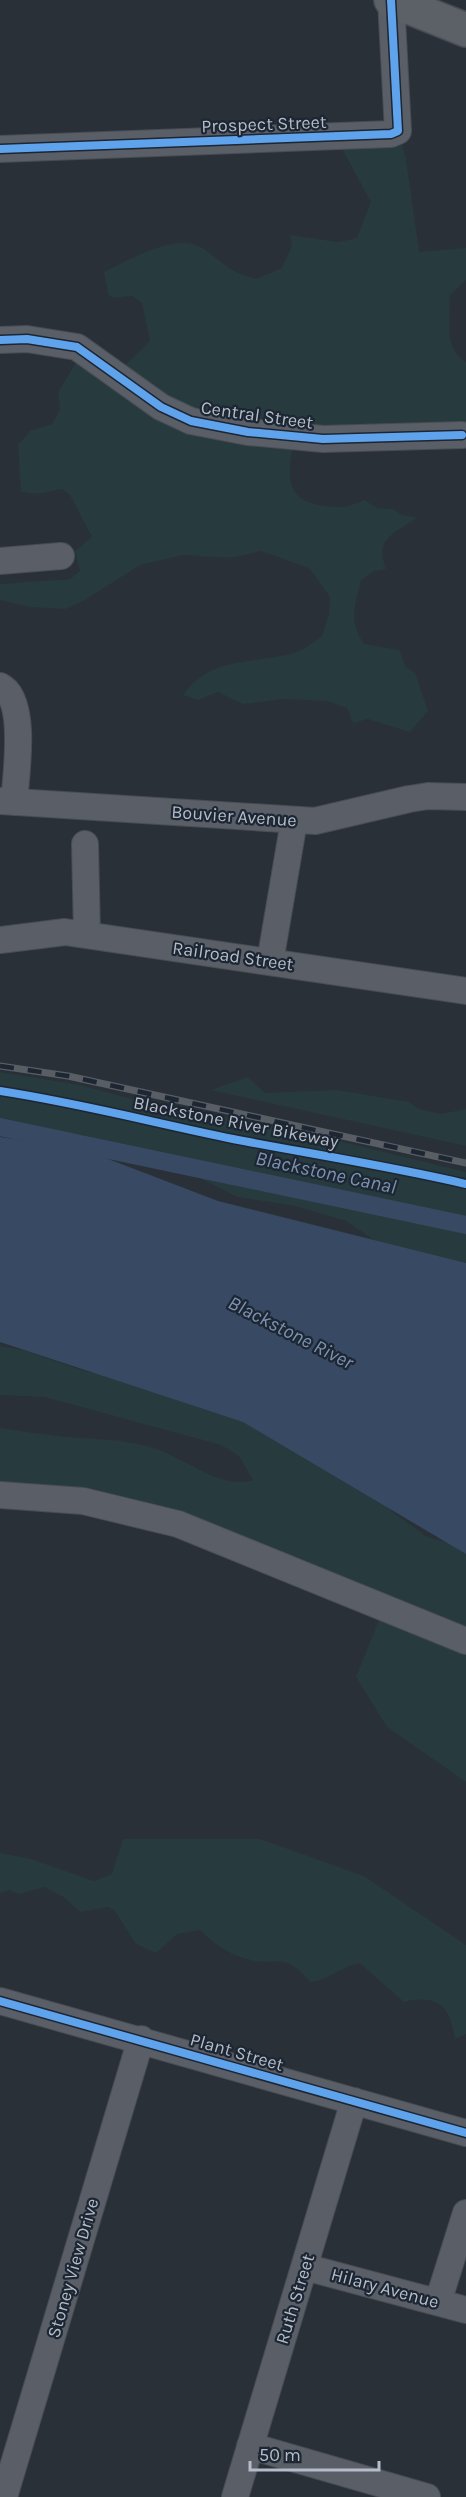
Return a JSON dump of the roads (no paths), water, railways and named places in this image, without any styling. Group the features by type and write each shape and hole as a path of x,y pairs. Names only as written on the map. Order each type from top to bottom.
{"main road":[{"path":"391,0 466,30"}],"street":[{"name":"Prospect Street","path":"0,149 392,134 398,131 391,0"},
{"name":"Central Street","path":"0,340 27,339 76,347 161,407 191,421 248,432 323,439 462,435"},
{"path":"0,561 61,556"},
{"path":"0,686 5,688 14,703 18,726 7,802"},
{"name":"Bouvier Avenue","path":"7,802 250,816 294,821 336,818 428,796 466,797"},
{"path":"270,962 294,821"},
{"path":"84,844 87,935"},
{"name":"Railroad Street","path":"0,940 65,932 466,991"},
{"path":"0,1495 83,1501 178,1524 466,1641"},
{"name":"Plant Street","path":"0,2001 141,2039 466,2133"},
{"name":"Stoney View Drive","path":"4,2497 141,2039"},
{"name":"Ruth Street","path":"235,2497 354,2101"},
{"path":"438,2302 466,2213"},
{"name":"Hilary Avenue","path":"305,2267 466,2310"},
{"path":"250,2446 387,2491 427,2497"}],"water":[{"name":"Blackstone River","path":"0,1137 82,1149 218,1201 466,1263 466,1554 243,1422 0,1342"}],"waterway":[{"name":"Blackstone Canal","path":"0,1127 466,1225"}],"railway":[{"path":"0,1066 68,1076 466,1163"}]}
